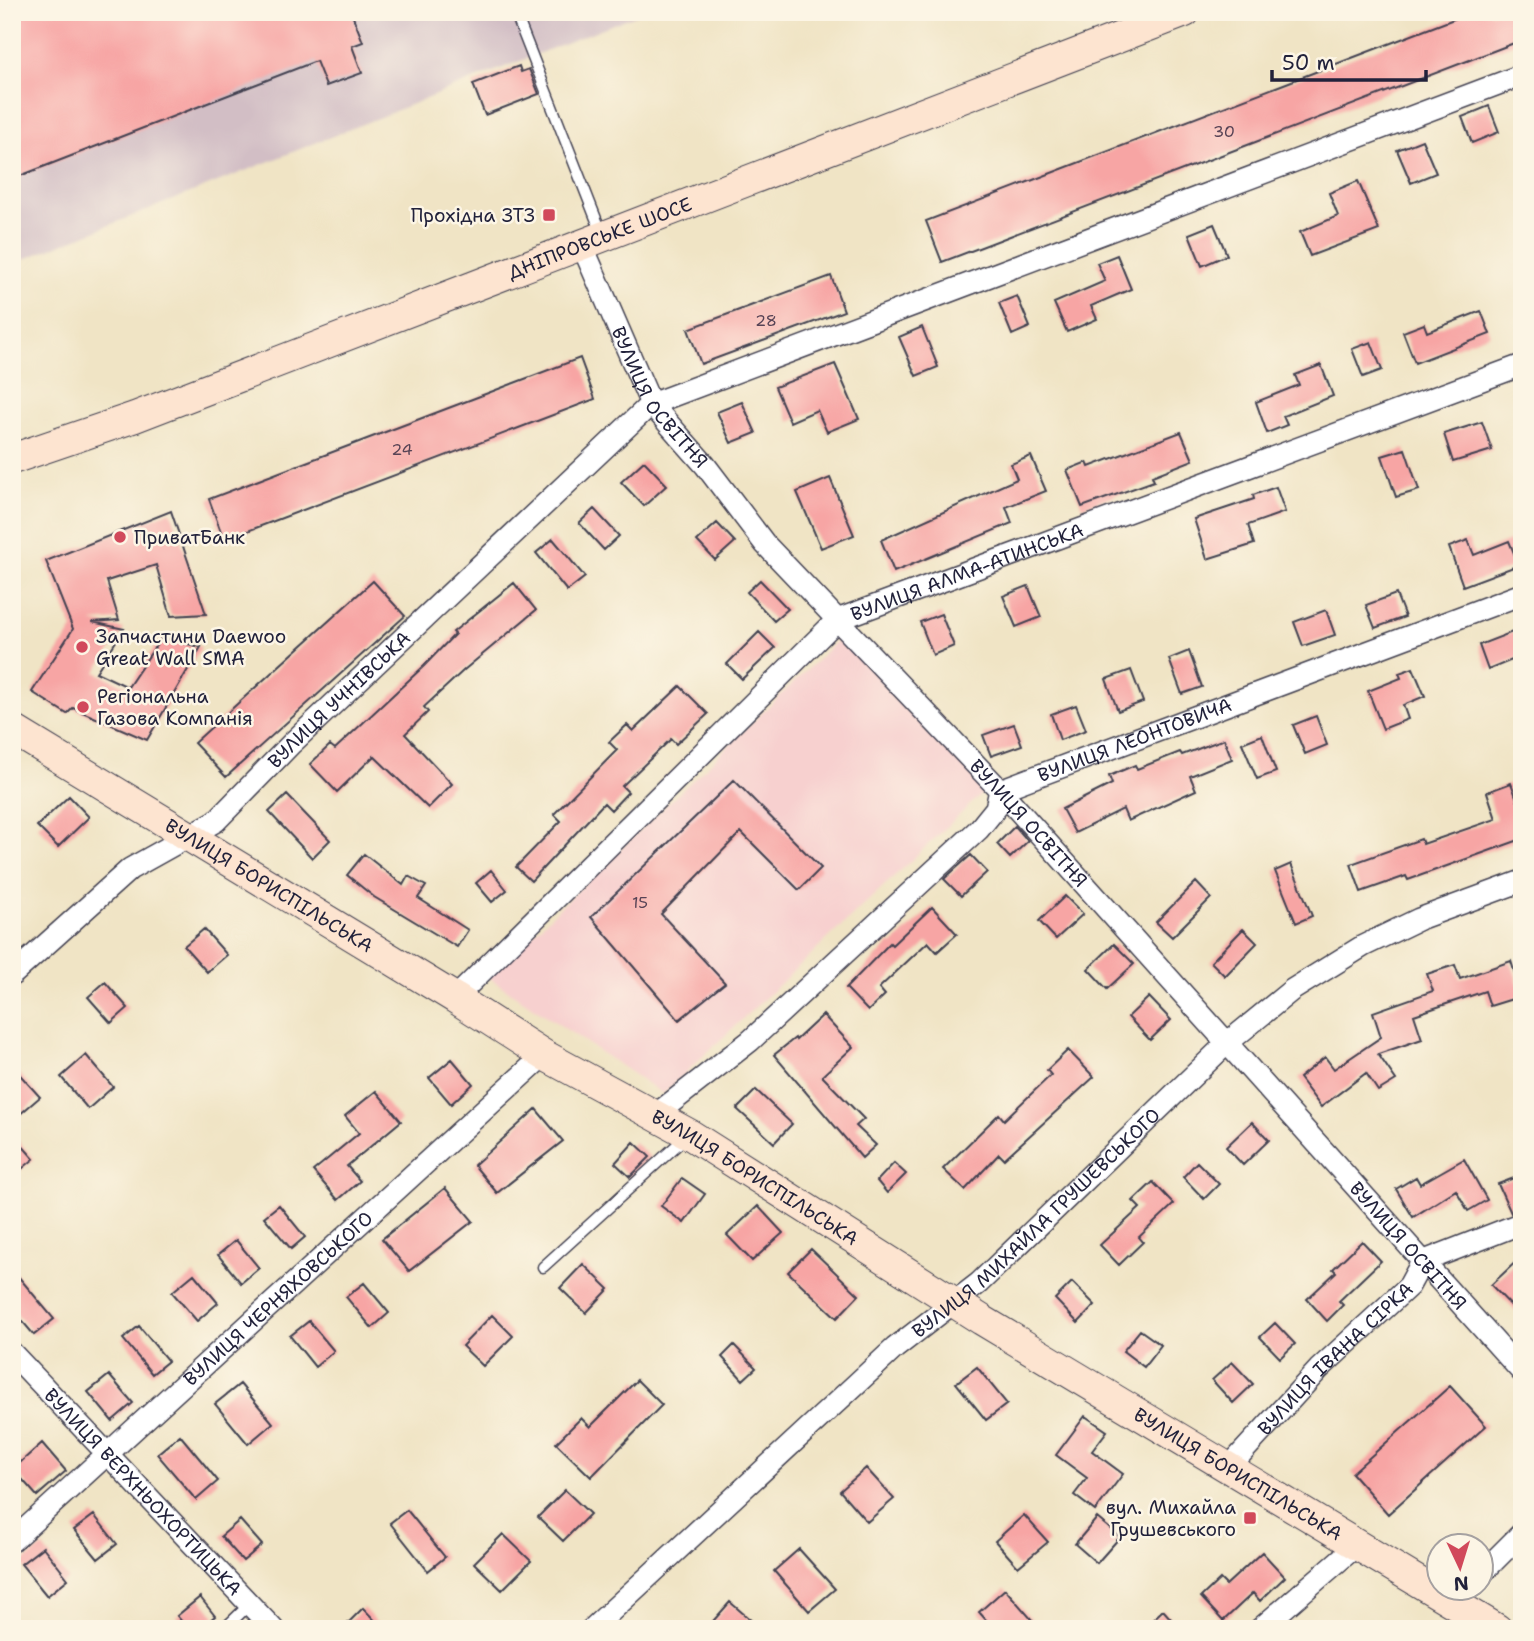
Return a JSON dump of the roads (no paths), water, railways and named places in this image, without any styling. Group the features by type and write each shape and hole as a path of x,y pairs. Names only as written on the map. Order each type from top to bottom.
{"main road":[{"name":"ДНІПРОВСЬКЕ ШОСЕ","path":"12,459 135,417 1185,12"},
{"name":"ВУЛИЦЯ БОРИСПІЛЬСЬКА","path":"14,733 455,998 544,1055 689,1134 954,1302 1357,1545 1426,1579"},
{"name":"ВУЛИЦЯ БОРИСПІЛЬСЬКА","path":"1467,1602 1497,1629"}],"street":[{"path":"651,404 1522,75"},
{"name":"ВУЛИЦЯ ОСВІТНЯ","path":"592,241 651,404 705,465 765,544 1000,790 1522,1372"},
{"name":"ВУЛИЦЯ АЛМА-АТИНСЬКА","path":"455,998 837,620 1522,365"},
{"name":"ВУЛИЦЯ УЧНІВСЬКА","path":"12,975 130,869 216,821 292,743 651,404"},
{"name":"ВУЛИЦЯ ЛЕОНТОВИЧА","path":"1000,790 1522,594"},
{"path":"654,1116 750,1041 979,829 996,808 1000,790"},
{"name":"ВУЛИЦЯ МИХАЙЛА ГРУШЕВСЬКОГО","path":"592,1629 895,1348 979,1283 1226,1045 1292,990 1363,946 1419,919 1522,881"},
{"name":"ВУЛИЦЯ ЧЕРНЯХОВСЬКОГО","path":"12,1541 544,1055"},
{"name":"ВУЛИЦЯ ІВАНА СІРКА","path":"1229,1467 1318,1369 1409,1286 1422,1262 1522,1223"},
{"name":"ВУЛИЦЯ ВЕРХНЬОХОРТИЦЬКА","path":"12,1353 273,1629"},
{"path":"1496,1559 1522,1533"},
{"path":"1260,1629 1357,1545"}],"lane":[{"path":"515,12 592,241"},
{"path":"543,1267 689,1134"},
{"path":"224,1629 250,1605"}],"place":[{"name":"Прохідна ЗТЗ","path":"549,215"},
{"name":"ПриватБанк","path":"120,537"},
{"name":"Запчастини Daewoo Great Wall SMA","path":"82,647"},
{"name":"Регіональна Газова Компанія","path":"83,707"},
{"name":"вул. Михайла Грушевського","path":"1250,1518"}]}
